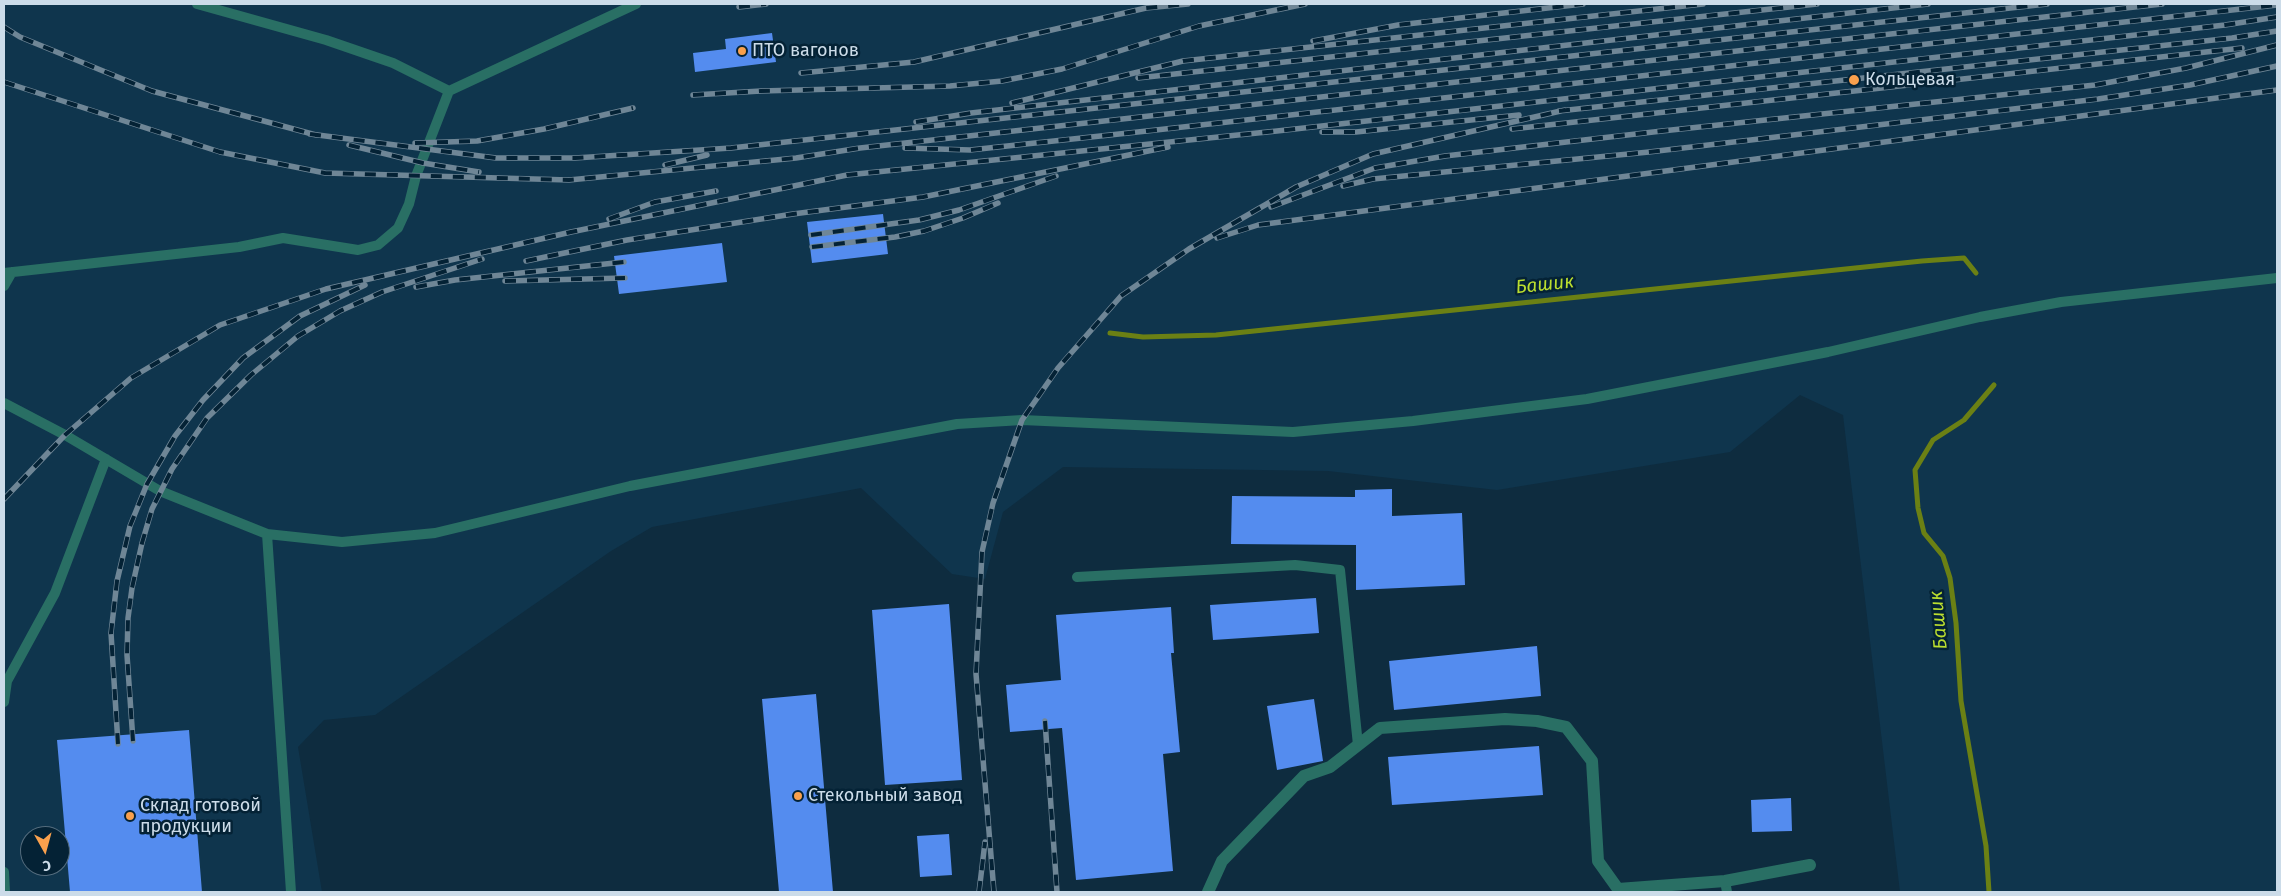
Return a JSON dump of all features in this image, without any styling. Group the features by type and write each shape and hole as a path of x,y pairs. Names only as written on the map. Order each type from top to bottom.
{"street":[{"path":"1208,892 1222,860 1277,801 1304,776 1330,767 1380,728 1505,719 1537,721 1566,727 1592,761 1598,861 1618,889 1726,887 1810,865"}],"lane":[{"path":"197,4 326,40 394,63 449,91"},
{"path":"4,286 8,273 239,247 282,238 358,250 378,245 398,228 409,204 416,176 449,91 636,4"},
{"path":"4,403 65,435 160,491 267,534 342,542 435,533 630,486 957,424 1022,420 1293,432 1413,421 1587,399 1828,352 1980,317 2061,302 2277,278"},
{"path":"4,702 7,681 55,593 106,460"},
{"path":"267,534 292,892"},
{"path":"1077,577 1295,565 1340,570 1358,745"},
{"path":"4,872 5,892"}],"shaded area":[{"path":"4,4 2277,4 2277,892 1900,892 1843,415 1800,395 1730,452 1497,490 1328,471 1063,467 1003,512 985,579 952,574 861,488 652,527 611,551 375,715 324,720 298,747 322,892 4,892"}],"building":[{"name":"ПТО вагонов","path":"772,33 776,62 695,72 693,53 726,49 725,39"},
{"path":"883,214 888,254 812,263 807,222"},
{"path":"722,243 727,282 619,294 614,256"},
{"path":"1392,489 1392,516 1462,513 1465,585 1356,590 1356,545 1231,544 1232,496 1355,497 1355,490"},
{"path":"1316,598 1319,633 1213,640 1210,605"},
{"path":"949,604 962,780 885,785 872,610"},
{"path":"1171,607 1174,653 1171,653 1180,752 1163,754 1173,871 1076,880 1062,728 1010,732 1006,685 1061,680 1056,615"},
{"path":"1537,646 1541,696 1394,710 1389,661"},
{"name":"Стекольный завод","path":"816,694 833,892 779,892 762,699"},
{"path":"1314,699 1323,761 1277,770 1267,706"},
{"name":"Склад готовой продукции","path":"189,730 202,892 70,892 70,826 64,826 57,740"},
{"path":"1539,746 1543,795 1392,805 1388,757"},
{"path":"1791,798 1792,831 1752,832 1751,800"},
{"path":"949,834 952,875 920,877 917,836"}],"waterway":[{"name":"Башик","path":"1110,333 1143,337 1216,335 1964,258 1976,273"},
{"name":"Башик","path":"1989,892 1986,846 1961,701 1956,623 1950,578 1943,556 1924,533 1918,508 1915,470 1933,440 1964,420 1994,385"}],"railway":[{"path":"739,7 766,4"},
{"path":"801,73 914,62 1146,8 1188,4"},
{"path":"693,95 761,91 950,86 1002,81 1062,69 1199,26 1305,4"},
{"path":"1313,41 1398,25 1583,4"},
{"path":"1012,103 1183,61 1703,4"},
{"path":"1138,78 1817,4"},
{"path":"916,122 971,113 1928,4"},
{"path":"310,134 496,158 575,158 731,148 2047,4"},
{"path":"4,82 220,152 325,173 569,180 796,158 860,148 2162,4"},
{"path":"905,148 970,150 2277,5"},
{"path":"4,499 65,435 131,378 220,325 326,289 571,232 847,175 1277,131 2225,25 2277,17"},
{"path":"4,27 20,37 152,91 316,135"},
{"path":"1559,111 2232,38 2277,31"},
{"path":"1271,207 1375,168 1445,156 2095,85 2186,68 2277,45"},
{"path":"1512,129 2242,48"},
{"path":"1343,186 1373,179 1649,152 2098,99 2190,85 2277,66"},
{"path":"1217,238 1258,225 2277,90"},
{"path":"415,143 477,141 544,129 633,108"},
{"path":"994,892 976,674 982,552 993,503 1022,420 1058,368 1121,296 1189,249 1296,187 1373,154 1565,110"},
{"path":"1322,132 1356,132 1519,115"},
{"path":"349,145 423,163 479,172"},
{"path":"526,261 627,240 793,214 923,197 1168,147"},
{"path":"665,165 707,155"},
{"path":"811,235 919,220 959,210 1056,176"},
{"path":"609,219 655,202 716,191"},
{"path":"812,247 895,237 924,231 963,218 998,203"},
{"path":"133,741 127,655 128,618 132,588 142,543 152,509 172,469 207,418 251,375 298,336 340,311 382,292 482,259"},
{"path":"416,287 455,280 624,262"},
{"path":"505,281 625,278"},
{"path":"118,744 111,633 117,581 130,526 147,484 175,436 203,400 243,358 300,316 365,285"},
{"path":"1045,721 1057,892"},
{"path":"979,892 985,842"}],"place":[{"name":"ПТО вагонов","path":"742,51"},
{"name":"Кольцевая","path":"1854,80"},
{"name":"Стекольный завод","path":"798,796"},
{"name":"Склад готовой продукции","path":"130,816"}]}
